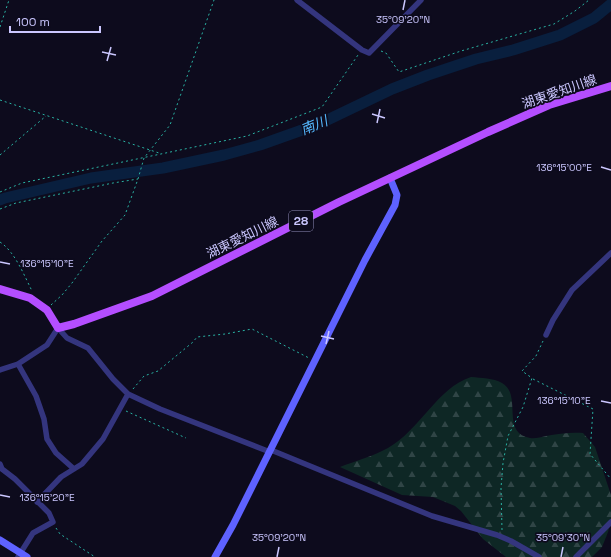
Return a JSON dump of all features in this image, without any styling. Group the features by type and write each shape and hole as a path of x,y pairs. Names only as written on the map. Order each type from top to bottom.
{"main road":[{"name":"湖東愛知川線","path":"58,328 74,324 152,296 264,239 390,178 549,104 611,86"},
{"path":"0,289 30,298 47,310 58,328"}],"street":[{"path":"297,0 362,50 369,53 421,0"},
{"path":"215,557 234,525 365,260 395,205 397,195 390,178"},
{"path":"546,335 553,320 572,290 611,253"},
{"path":"0,370 18,364 46,345 58,328 67,338 88,348 113,379 128,394 160,409 271,451 432,516 502,536 539,557"},
{"path":"18,364 36,396 44,419 47,439 56,453 74,469"},
{"path":"37,502 61,477 82,464 103,439 128,394"},
{"path":"0,464 2,469 15,479 48,513 53,522 33,532 22,556 0,540"},
{"path":"576,557 611,522"}],"path":[{"path":"0,27 9,0"},
{"path":"47,310 44,310 62,295 102,241 125,215 144,157 170,125 214,0"},
{"path":"374,48 386,53 399,72 461,51 554,24 589,0"},
{"path":"0,192 22,183 247,136 322,107 362,50"},
{"path":"0,100 160,153"},
{"path":"0,155 46,116"},
{"path":"0,209 16,203 138,179"},
{"path":"0,242 6,246 16,261 34,296"},
{"path":"128,394 144,376 158,371 197,337 252,329 315,362"},
{"path":"546,335 536,356 522,371 532,378 593,409 590,454 611,479"},
{"path":"502,536 501,488 503,463 508,436 523,407 532,378"},
{"path":"120,408 186,438"},
{"path":"53,522 60,534 95,557"}],"green space":[{"path":"471,377 495,380 502,383 508,389 511,396 513,422 521,435 534,438 564,433 583,433 595,447 611,495 611,520 602,547 592,557 506,557 483,539 461,511 455,506 433,497 402,495 340,467 377,454 388,448 410,431 448,390 459,382"}],"waterway":[{"name":"南川","path":"0,200 91,178 163,168 224,155 260,145 319,124 392,89 428,75 476,59 513,50 560,35 594,18 611,4"}]}
